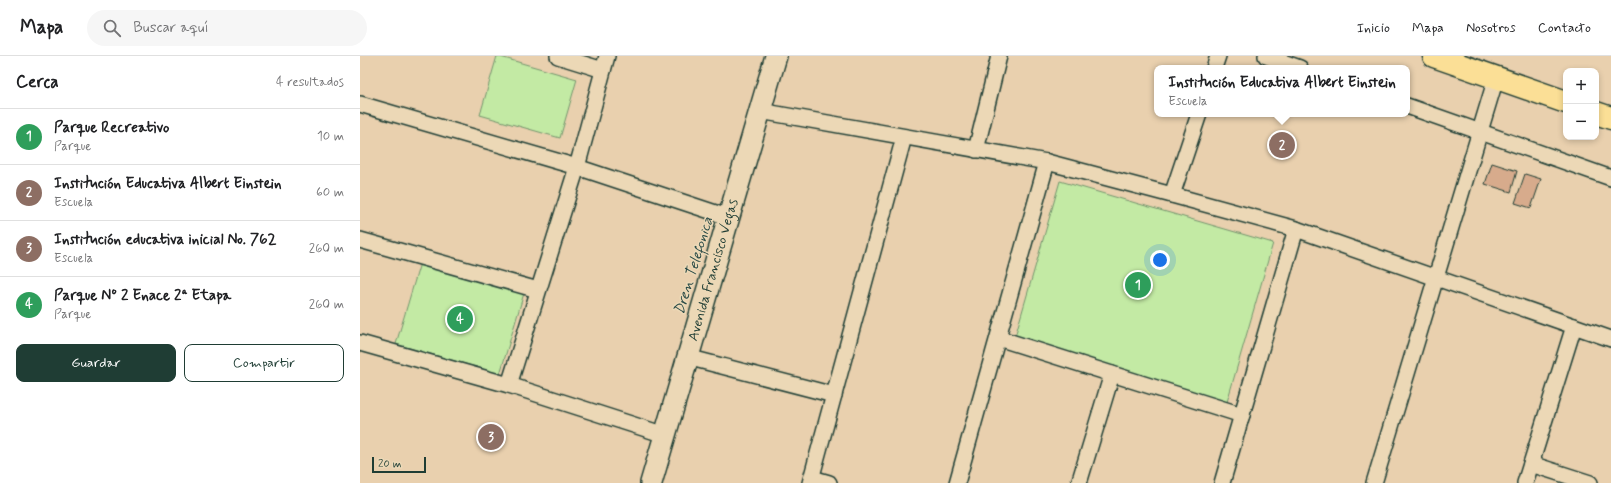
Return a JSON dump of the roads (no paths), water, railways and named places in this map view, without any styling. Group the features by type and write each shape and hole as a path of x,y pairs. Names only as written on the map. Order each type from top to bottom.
{"highway":[{"path":"1434,56 1563,101"},
{"path":"1599,114 1611,118"}],"street":[{"path":"509,385 577,167 605,63 558,56"},
{"name":"Avenida Francisco Vegas","path":"651,483 776,56"},
{"path":"976,150 999,56"},
{"path":"1266,56 1292,65"},
{"path":"1374,483 1496,78"},
{"path":"360,104 577,167 728,217"},
{"path":"1410,107 1611,178"},
{"path":"760,111 1047,162 1172,195 1296,229 1611,339"},
{"path":"1172,195 1198,117"},
{"path":"829,483 811,480 904,137"},
{"path":"957,483 1047,162"},
{"path":"1222,483 1296,229"},
{"path":"360,240 538,290"},
{"path":"1525,483 1574,326"},
{"path":"998,338 1242,415"},
{"path":"360,343 509,385 665,435"},
{"path":"687,358 834,395"},
{"path":"1079,483 1112,374"},
{"path":"1531,464 1590,483"}],"place":[{"name":"Institución Educativa Albert Einstein","path":"1282,145"},
{"name":"Parque Recreativo","path":"1138,285"},
{"name":"Parque Nº 2 Enace 2ª Etapa","path":"460,319"},
{"name":"Institución educativa inicial No. 762","path":"491,437"}],"water label":[{"name":"Dren Telefonica","path":"694,266"}]}
